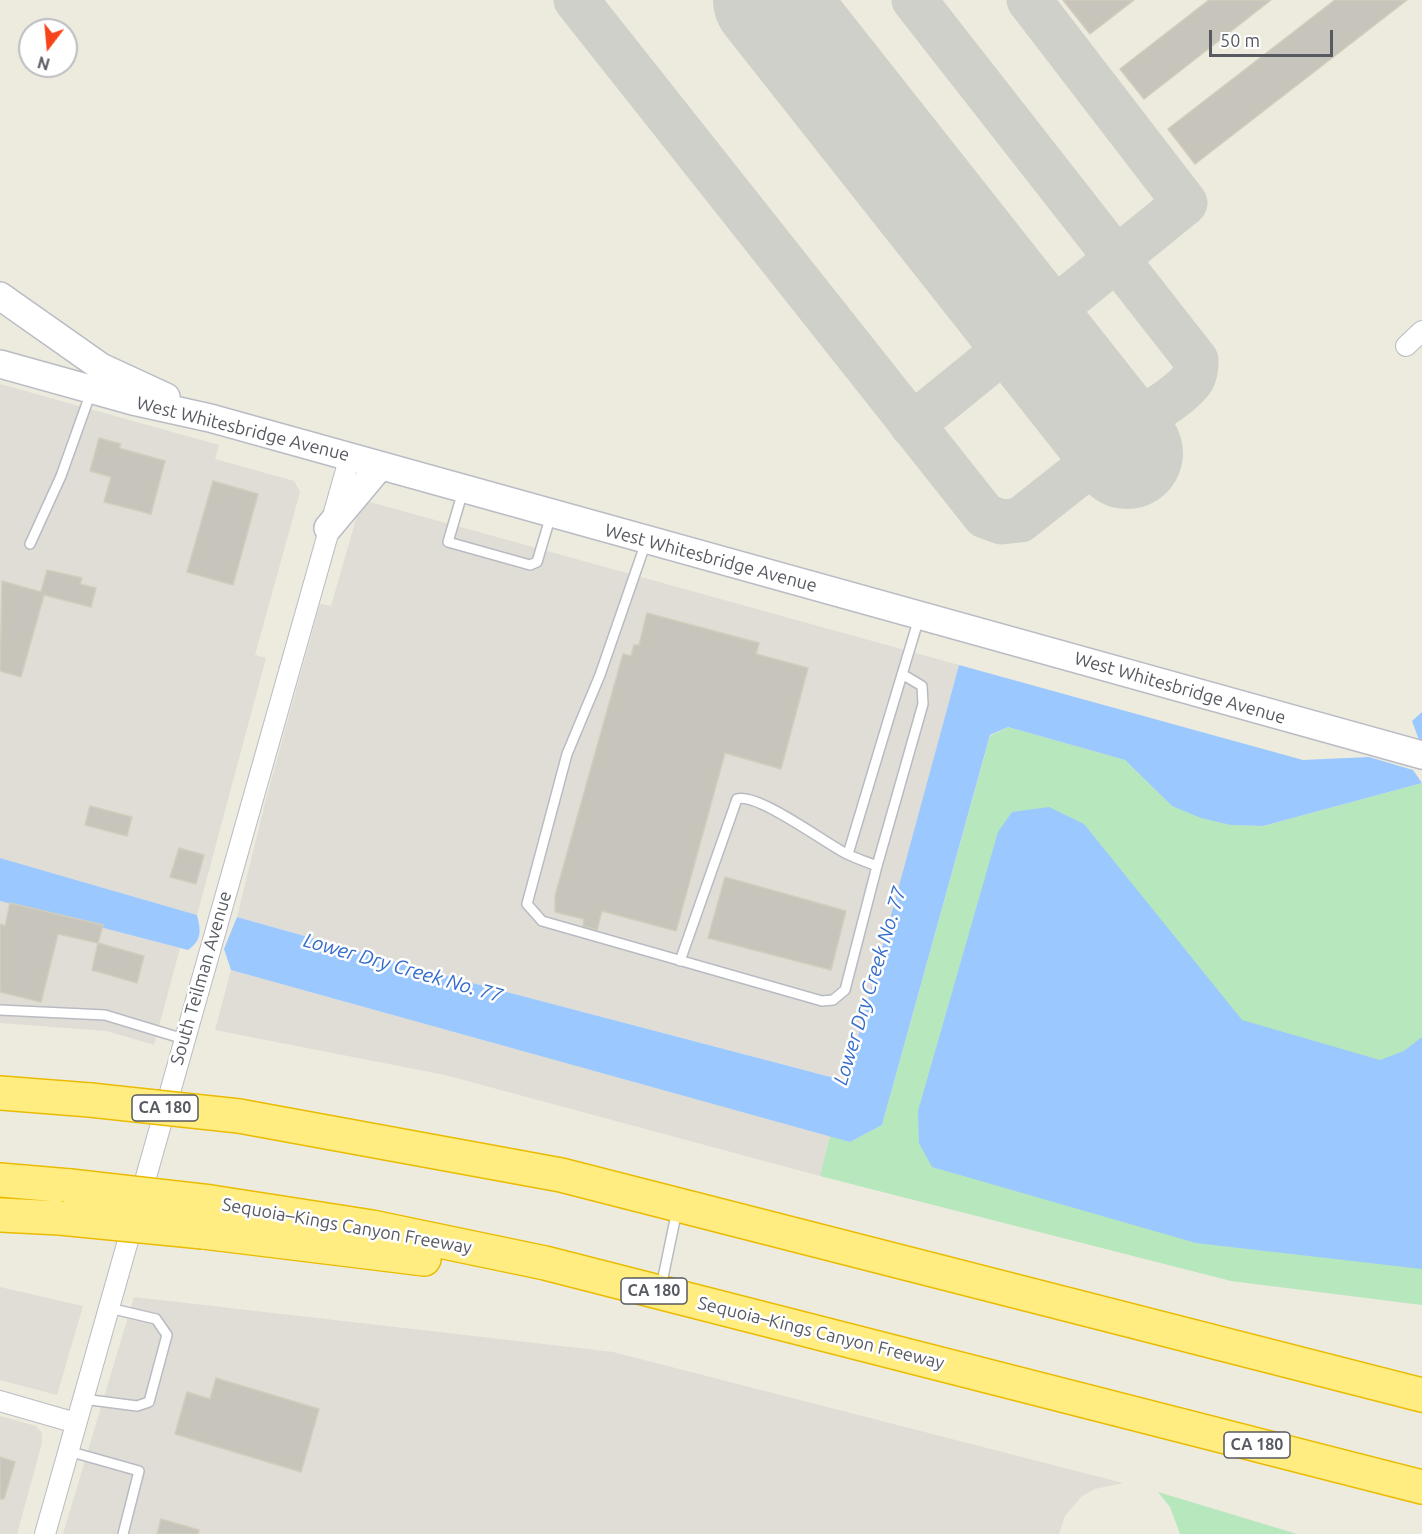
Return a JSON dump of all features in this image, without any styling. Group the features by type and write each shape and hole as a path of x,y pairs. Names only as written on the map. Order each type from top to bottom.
{"highway":[{"name":"CA 180","path":"0,1093 240,1116 561,1175 1422,1395"},
{"name":"Sequoia–Kings Canyon Freeway","path":"0,1180 70,1186 207,1217 384,1230 545,1263 1422,1487"},
{"path":"0,1215 60,1218 207,1217 391,1254 480,1268 1092,1402"}],"main road":[{"path":"0,296 101,367 210,418"},
{"name":"West Whitesbridge Avenue","path":"0,363 92,390 210,418 350,456 1422,756"},
{"path":"328,528 380,466"}],"street":[{"path":"1407,346 1422,332"},
{"name":"South Teilman Avenue","path":"45,1534 350,456"},
{"path":"0,1401 76,1423"}],"lane":[{"path":"30,544 61,476 92,390"},
{"path":"464,489 448,542 530,566 537,562 552,513"},
{"path":"646,540 600,675 567,754 527,904 542,921 822,1001 833,1000 845,990 923,704 922,686 902,674"},
{"path":"848,854 920,615"},
{"path":"680,961 737,799 744,797 770,807 848,854 877,866"},
{"path":"0,1010 105,1015 184,1039"},
{"path":"660,1292 678,1204"},
{"path":"83,1399 137,1406 149,1402 167,1335 156,1319 108,1308"},
{"path":"68,1451 139,1471 123,1534"}],"shaded area":[{"path":"0,384 219,445 215,459 294,481 300,492 255,655 266,658 197,915 0,858"},
{"path":"370,502 959,665 847,1081 461,980 237,917 266,799 320,604 331,606 359,509"},
{"path":"0,901 180,948 154,1045 107,1031 0,1023"},
{"path":"231,970 830,1136 820,1176 445,1075 215,1030"},
{"path":"0,1287 83,1306 57,1395 0,1380"},
{"path":"134,1297 613,1352 1123,1483 1095,1489 1081,1497 1065,1516 1059,1534 63,1534"},
{"path":"0,1416 36,1426 42,1433 42,1443 17,1534 0,1534"}],"green space":[{"path":"1008,727 1125,760 1172,806 1231,825 1263,826 1422,783 1422,1305 1231,1281 820,1176 830,1136 850,1142 882,1125 990,736"},
{"path":"1158,1492 1297,1534 1180,1534 1170,1507"}],"water":[{"name":"Lower Dry Creek No. 77","path":"959,665 1303,760 1369,757 1413,770 1422,783 1263,826 1231,825 1201,818 1172,806 1125,760 1008,727 990,735 882,1125 850,1142 231,970 224,949 237,917 461,980 846,1081"},
{"path":"1422,712 1422,741 1419,740 1412,721"},
{"path":"1049,807 1084,824 1242,1020 1380,1060 1404,1051 1422,1037 1422,1269 1196,1243 932,1167 919,1143 918,1111 998,832 1012,812"},
{"path":"0,858 197,915 200,930 198,939 188,950 0,901"}],"building":[{"path":"1063,0 1134,0 1090,34"},
{"path":"1209,0 1271,0 1144,99 1120,69"},
{"path":"1335,0 1407,0 1195,164 1168,129"},
{"path":"99,438 121,444 119,448 165,461 151,514 104,502 111,477 90,471"},
{"path":"213,481 258,494 233,585 187,572"},
{"path":"47,570 82,578 80,584 96,588 91,607 44,595 21,677 0,671 2,581 41,592"},
{"path":"647,613 759,643 756,654 808,668 781,769 725,753 676,931 602,911 597,930 583,926 584,919 555,912 555,896 623,654 631,656 634,645 639,645"},
{"path":"90,806 132,817 127,836 85,825"},
{"path":"179,848 204,855 196,884 170,877"},
{"path":"725,877 846,911 831,970 708,938"},
{"path":"10,903 103,925 98,943 58,934 41,1002 0,992 0,924 5,926"},
{"path":"98,943 144,956 137,983 92,970"},
{"path":"216,1378 319,1409 301,1472 175,1434 187,1392 210,1399"},
{"path":"0,1457 15,1462 4,1499 0,1499"},
{"path":"161,1519 199,1530 198,1534 157,1534"}],"taxiway":[{"path":"576,0 985,516 1002,522 1020,520 1096,460 1100,452 1102,436 1085,399"},
{"path":"914,0 1196,360 1195,374 1188,384 1162,406 1141,417 1124,421 1113,419 1085,399"},
{"path":"912,425 1185,203 1029,0"}],"runway":[{"path":"769,0 1127,453"}]}
